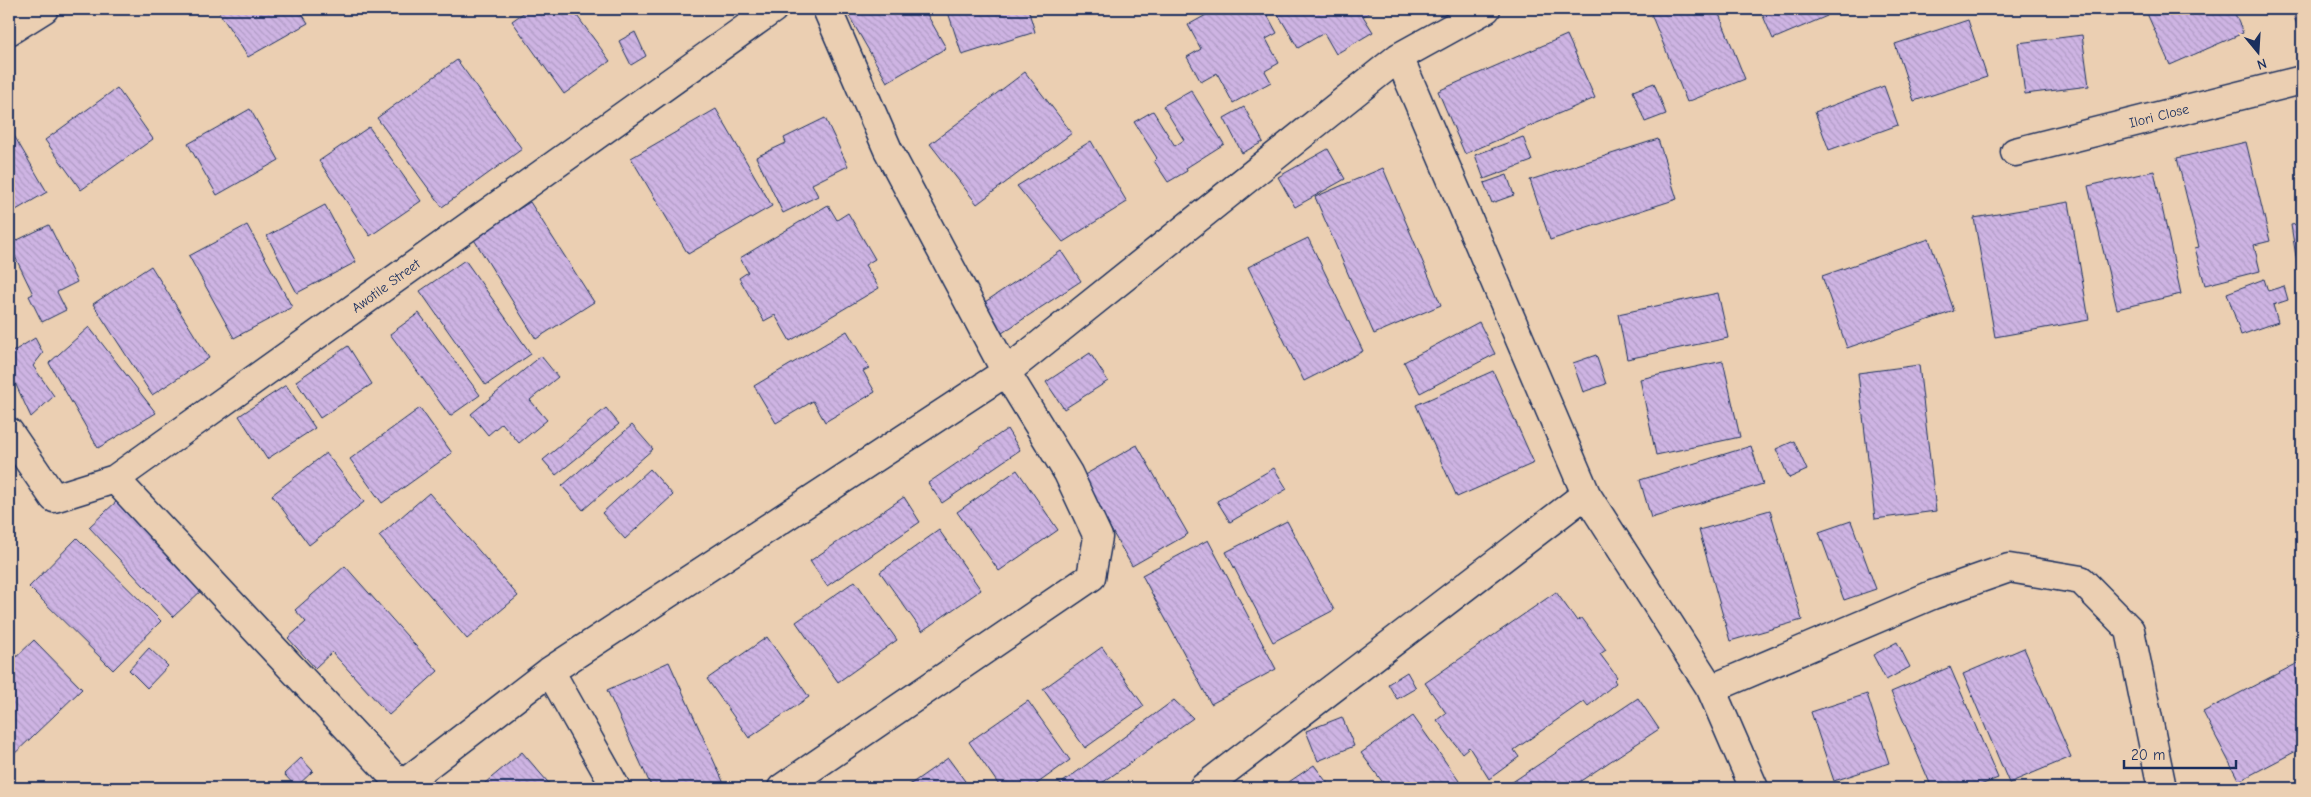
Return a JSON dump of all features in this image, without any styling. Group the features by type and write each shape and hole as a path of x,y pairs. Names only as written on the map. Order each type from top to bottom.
{"street":[{"path":"9,31 44,9"},
{"name":"Awotile Street","path":"9,432 54,498 115,479 773,9"},
{"path":"782,788 1091,577 1098,538 1068,474 1006,372 888,150 827,9"},
{"path":"115,479 400,787 550,671 1006,372 1399,57 1486,9"},
{"path":"1399,57 1586,494 1711,689 1754,788"},
{"name":"Ilori Close","path":"2015,152 2302,80"},
{"path":"1209,787 1586,494"},
{"path":"1711,689 1932,595 2009,568 2081,580 2130,630 2162,788"},
{"path":"550,671 616,788"}],"building":[{"path":"217,9 299,9 308,23 248,57"},
{"path":"529,9 572,9 610,61 564,94 512,21"},
{"path":"845,9 924,9 946,48 887,82"},
{"path":"947,9 1028,9 1035,32 962,55"},
{"path":"1217,9 1264,9 1277,33 1266,39 1279,63 1265,71 1271,82 1233,103 1217,73 1201,82 1187,57 1201,49 1188,25"},
{"path":"1275,9 1377,9 1363,16 1373,32 1336,54 1324,33 1298,48"},
{"path":"1649,9 1717,9 1745,79 1687,102"},
{"path":"1760,9 1824,9 1827,16 1773,39"},
{"path":"2145,9 2233,9 2243,33 2170,65"},
{"path":"2302,14 2302,37 2294,17"},
{"path":"1968,20 1987,77 1914,101 1895,44"},
{"path":"635,32 646,56 631,65 619,41"},
{"path":"1567,35 1595,98 1465,154 1438,91"},
{"path":"2082,35 2089,86 2025,94 2018,43"},
{"path":"457,60 522,149 442,207 377,118"},
{"path":"1025,72 1072,133 977,204 930,144"},
{"path":"1654,83 1666,114 1645,122 1633,91"},
{"path":"1884,86 1898,125 1829,150 1815,112"},
{"path":"117,88 153,139 81,190 45,140"},
{"path":"1191,90 1224,144 1186,168 1187,171 1168,182 1154,161 1157,158 1134,122 1153,111 1175,146 1184,140 1163,106"},
{"path":"1244,107 1263,142 1242,153 1224,118"},
{"path":"250,109 279,160 217,195 188,144"},
{"path":"716,109 772,206 688,254 631,158"},
{"path":"825,118 848,166 812,184 818,196 783,213 756,157 786,143 784,138"},
{"path":"9,127 47,192 9,214"},
{"path":"369,127 421,201 370,236 319,161"},
{"path":"1523,137 1532,161 1484,179 1475,155"},
{"path":"1658,139 1677,199 1550,240 1530,180"},
{"path":"1091,141 1127,202 1063,242 1017,186"},
{"path":"2246,142 2270,241 2254,245 2260,271 2205,285 2195,248 2199,247 2177,158"},
{"path":"1328,149 1345,179 1295,207 1278,177"},
{"path":"1383,168 1441,305 1374,334 1315,197"},
{"path":"2154,171 2181,294 2117,309 2088,186"},
{"path":"1507,175 1514,195 1492,203 1484,183"},
{"path":"530,202 594,302 536,339 473,238"},
{"path":"2069,202 2089,320 1995,337 1974,218"},
{"path":"325,205 356,262 297,293 267,236"},
{"path":"828,205 837,220 848,213 875,259 865,265 879,288 790,341 775,315 764,321 739,278 748,272 740,258"},
{"path":"2302,223 2302,287 2301,288 2291,225"},
{"path":"49,225 77,282 57,292 66,310 42,322 29,296 33,294 9,244"},
{"path":"247,225 292,307 234,338 189,256"},
{"path":"1308,238 1363,351 1304,381 1248,267"},
{"path":"1929,239 1954,311 1847,348 1822,276"},
{"path":"1061,251 1081,281 1002,333 982,304"},
{"path":"465,260 531,354 486,385 420,291"},
{"path":"151,266 209,358 152,395 93,304"},
{"path":"2264,279 2268,291 2284,286 2288,300 2273,305 2278,322 2241,335 2227,293"},
{"path":"1718,293 1728,338 1627,359 1618,314"},
{"path":"419,313 480,395 450,416 390,334"},
{"path":"1479,322 1495,354 1420,393 1404,362"},
{"path":"89,327 156,413 98,448 49,363"},
{"path":"847,331 869,368 863,371 875,392 825,422 813,401 776,423 754,386"},
{"path":"35,338 43,353 33,366 54,396 31,417 9,370 9,354"},
{"path":"348,346 372,384 320,418 296,381"},
{"path":"1090,353 1108,381 1064,409 1046,382"},
{"path":"1596,355 1606,384 1583,392 1573,363"},
{"path":"541,356 558,377 530,400 547,420 519,443 502,423 488,435 471,414"},
{"path":"1723,361 1740,437 1656,455 1640,379"},
{"path":"1919,365 1936,511 1875,519 1858,373"},
{"path":"1493,371 1534,463 1457,497 1416,405"},
{"path":"286,385 315,428 267,459 239,416"},
{"path":"420,408 452,453 382,503 350,459"},
{"path":"606,408 619,424 556,475 543,460"},
{"path":"632,425 653,449 583,510 562,486"},
{"path":"1007,429 1020,450 942,503 928,483"},
{"path":"1794,441 1807,470 1789,478 1776,449"},
{"path":"1137,445 1188,534 1132,566 1081,477"},
{"path":"1751,446 1763,484 1651,518 1640,480"},
{"path":"326,453 364,502 309,545 272,495"},
{"path":"1274,468 1287,489 1230,522 1217,501"},
{"path":"650,469 673,495 625,539 602,513"},
{"path":"1017,470 1058,530 999,571 957,512"},
{"path":"429,493 518,596 467,639 379,536"},
{"path":"904,497 920,522 827,586 810,561"},
{"path":"118,500 202,590 173,617 89,527"},
{"path":"1770,510 1802,620 1730,641 1699,530"},
{"path":"1287,521 1334,610 1273,642 1226,552"},
{"path":"1851,521 1876,589 1844,600 1819,532"},
{"path":"939,530 981,590 922,631 880,572"},
{"path":"77,538 161,621 113,670 29,587"},
{"path":"1208,540 1276,669 1211,704 1142,575"},
{"path":"345,566 438,671 389,715 332,652 315,668 288,638 306,622 295,610"},
{"path":"855,581 897,640 838,682 796,622"},
{"path":"1556,592 1577,621 1582,618 1606,650 1600,654 1617,677 1614,680 1616,683 1588,706 1584,701 1514,750 1519,757 1489,779 1469,747 1462,753 1437,720 1446,713 1425,683"},
{"path":"767,637 809,697 749,738 707,679"},
{"path":"34,640 82,689 9,759 9,664"},
{"path":"1897,642 1910,667 1886,680 1873,655"},
{"path":"1102,647 1144,706 1085,748 1043,689"},
{"path":"149,648 168,666 147,688 129,670"},
{"path":"2024,648 2071,757 2009,783 1963,674"},
{"path":"2302,661 2302,748 2239,781 2203,712"},
{"path":"669,662 726,788 652,788 607,690"},
{"path":"1950,667 1998,778 1973,788 1932,788 1891,692"},
{"path":"1407,672 1416,688 1397,699 1388,684"},
{"path":"1867,694 1889,763 1834,781 1811,712"},
{"path":"1638,698 1659,729 1570,788 1515,788 1511,783"},
{"path":"1174,700 1193,718 1102,783 1106,788 1055,788"},
{"path":"1028,701 1070,760 1031,788 1001,788 969,742"},
{"path":"1413,716 1464,788 1387,788 1361,753"},
{"path":"1342,717 1354,746 1318,761 1306,731"},
{"path":"522,752 553,788 479,788"},
{"path":"301,758 313,771 296,787 284,774"},
{"path":"948,758 970,788 905,788"},
{"path":"1314,765 1331,788 1280,788"}]}
